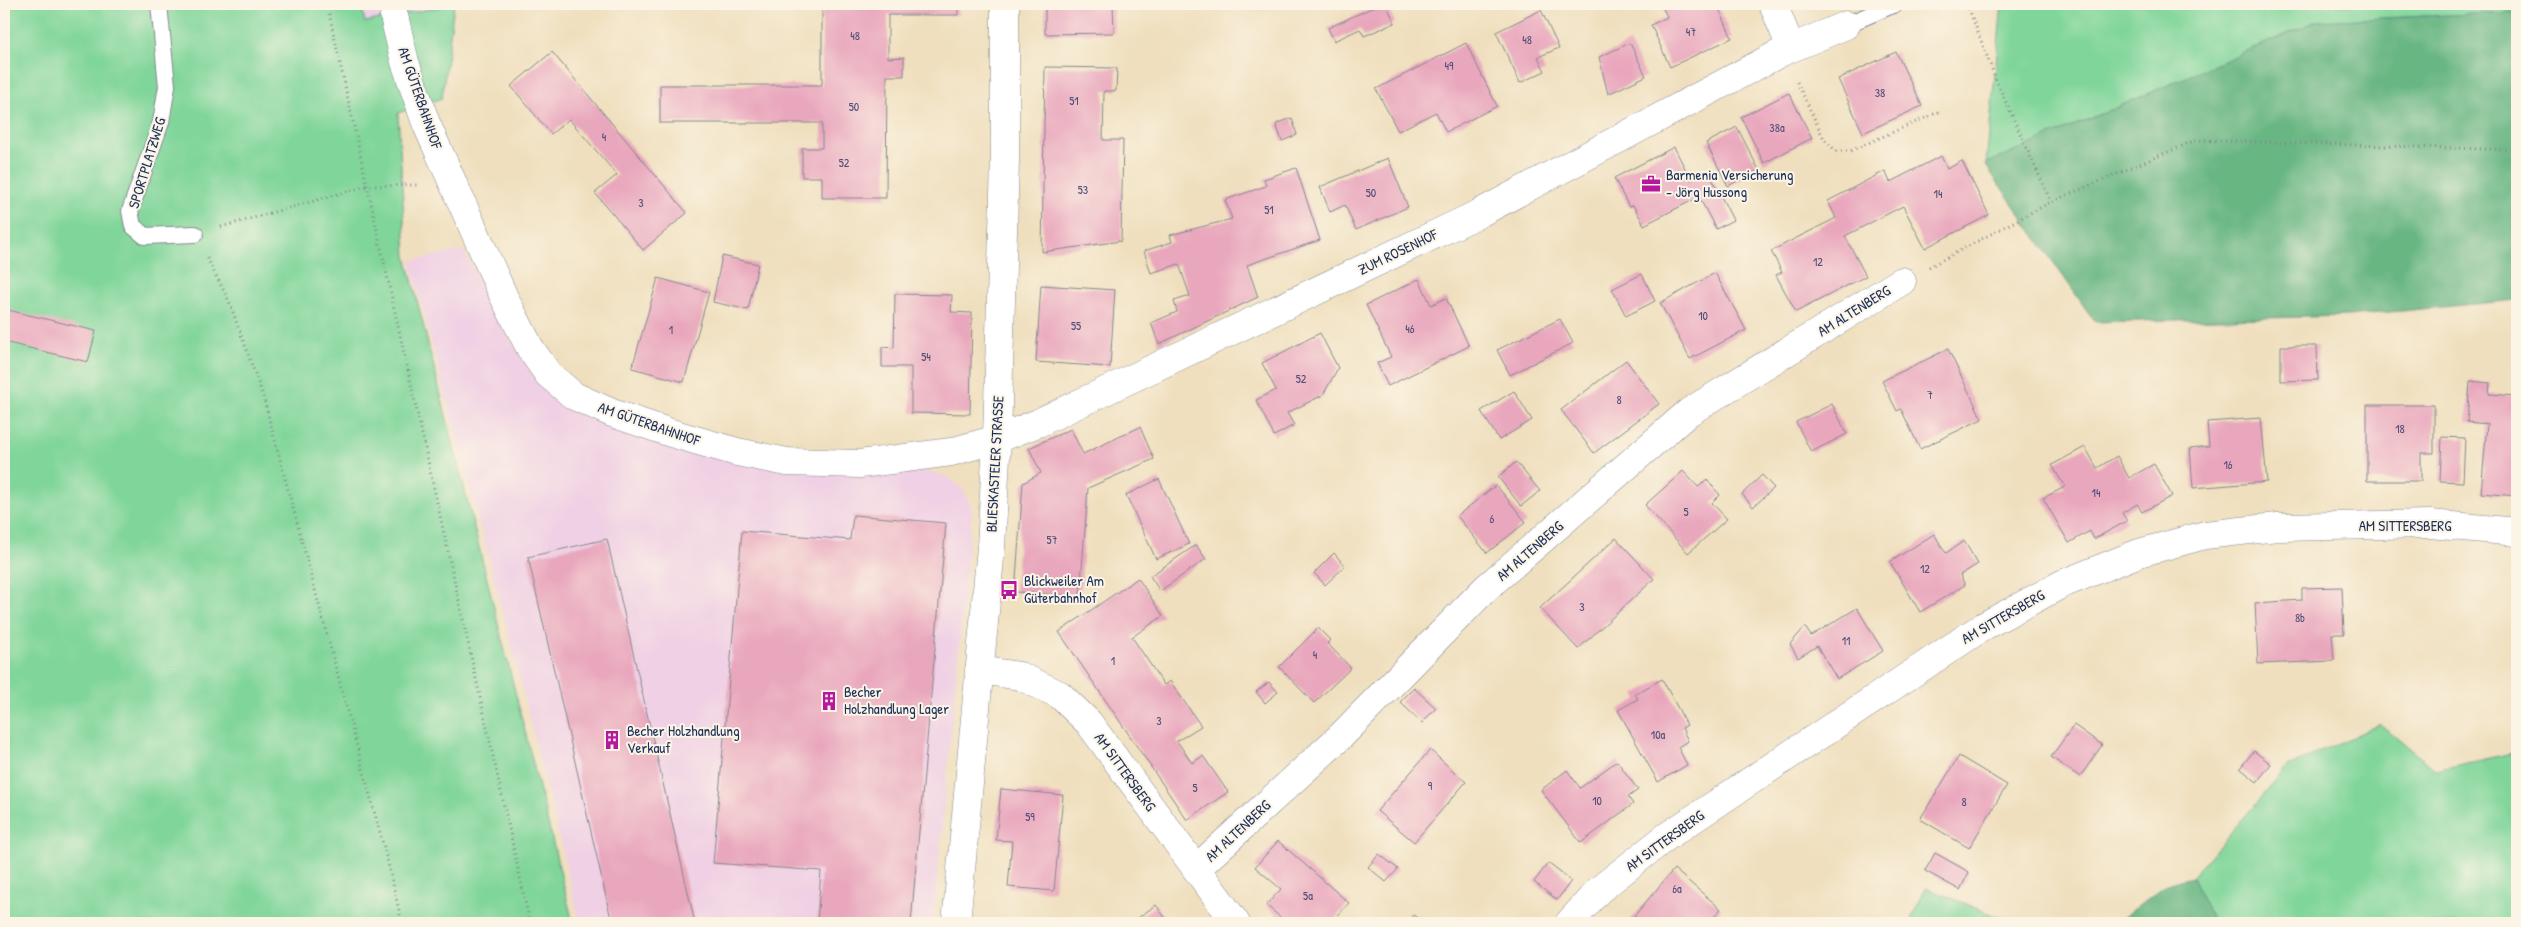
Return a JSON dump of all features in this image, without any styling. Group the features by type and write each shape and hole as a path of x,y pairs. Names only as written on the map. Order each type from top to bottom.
{"street":[{"name":"BLIESKASTELER STRASSE","path":"956,923 991,547 997,439 1004,161 1005,4"},
{"path":"1773,4 1787,50"},
{"name":"AM GÜTERBAHNHOF","path":"393,10 405,62 426,124 452,185 530,348 548,374 574,396 663,430 737,452 787,462 860,464 951,452 997,439"},
{"name":"ZUM ROSENHOF","path":"997,439 1038,423 1170,362 1478,214 1787,50 1846,25"},
{"name":"AM ALTENBERG","path":"1196,869 1341,736 1486,588 1689,412 1902,281"},
{"name":"AM SITTERSBERG","path":"1569,923 1599,890 1666,837 1984,626 2062,584 2140,553 2206,535 2278,527 2430,524 2517,532"},
{"name":"AM SITTERSBERG","path":"979,670 1020,676 1060,695 1089,723 1236,923"}],"lane":[{"name":"SPORTPLATZWEG","path":"159,4 167,86 161,122 130,211 133,226 145,236 195,234"},
{"path":"1846,25 1895,4"}],"path":[{"path":"327,4 530,923"},
{"path":"1967,4 1997,82 2051,202"},
{"path":"1787,50 1824,139 1836,151 1850,151 1941,111"},
{"path":"1902,281 2051,202 2196,140 2517,150"},
{"path":"402,923 386,855 263,396 229,302 195,234 367,186 452,185"}],"shaded area":[{"path":"361,4 454,4 365,22"},
{"path":"463,250 504,329 537,380 567,409 600,422 868,473 919,470 946,476 964,490 972,510 933,923 580,923 513,651 410,261"}],"green space":[{"path":"4,4 361,4 365,22 454,4 442,98 398,113 406,256 573,923 4,923"},
{"path":"2002,4 2517,4 2517,12 2317,21 1986,164"},
{"path":"2517,12 2517,300 2348,316 2095,322 1985,164 2317,21"},
{"path":"2380,724 2435,770 2517,752 2517,923 2214,923 2192,877 2288,767"},
{"path":"2192,877 2214,923 2116,923 2167,884"},
{"path":"1926,888 2014,923 1909,923"}],"building":[{"path":"822,4 958,4 958,15 888,15 888,58 904,57 904,76 887,76 886,198 822,198 822,177 802,177 802,148 822,148 822,123 660,123 660,85 822,85"},
{"path":"1045,4 1113,4 1114,33 1045,34"},
{"path":"1380,4 1386,4 1395,23 1364,36 1360,29 1334,41 1328,28"},
{"path":"1661,4 1717,4 1732,38 1670,67 1651,25 1667,17"},
{"path":"1541,10 1559,48 1538,57 1545,71 1520,83 1496,32"},
{"path":"1466,43 1497,106 1446,132 1436,112 1398,131 1376,89"},
{"path":"1630,43 1646,76 1608,94 1599,57"},
{"path":"552,52 687,213 643,250 595,193 617,175 569,119 551,134 511,86"},
{"path":"1896,52 1922,106 1863,133 1838,79"},
{"path":"1045,67 1117,68 1116,91 1104,91 1103,140 1123,140 1121,241 1042,252"},
{"path":"1789,93 1812,138 1764,163 1741,117"},
{"path":"1292,118 1297,135 1282,141 1276,124"},
{"path":"1737,127 1759,170 1728,186 1706,143"},
{"path":"1674,147 1691,180 1708,171 1733,220 1716,229 1699,197 1644,225 1633,205 1629,207 1614,178"},
{"path":"1941,156 1947,169 1962,161 1989,215 1925,248 1903,206 1845,236 1866,276 1796,312 1776,275 1782,272 1771,251 1836,218 1828,201 1885,171 1890,182"},
{"path":"1388,158 1408,207 1356,230 1345,205 1330,212 1320,187"},
{"path":"1296,168 1320,240 1247,265 1258,297 1159,344 1151,323 1177,312 1174,301 1190,296 1179,264 1151,273 1144,251 1172,242 1170,235 1232,219 1225,200 1266,186 1264,179"},
{"path":"722,256 758,264 748,310 713,302"},
{"path":"1715,273 1746,330 1690,359 1660,303"},
{"path":"1642,274 1655,301 1626,316 1612,289"},
{"path":"658,278 709,292 684,382 632,368"},
{"path":"1419,279 1431,305 1446,298 1469,346 1388,386 1377,363 1391,357 1366,305"},
{"path":"1041,285 1115,290 1110,367 1036,362"},
{"path":"895,294 952,295 951,312 972,313 970,414 911,413 911,367 882,367 882,347 894,348"},
{"path":"4,309 96,331 88,362 4,342"},
{"path":"1560,319 1573,343 1510,375 1497,350"},
{"path":"1320,333 1338,368 1323,395 1287,413 1294,425 1274,436 1256,400 1276,390 1262,363"},
{"path":"2281,346 2317,346 2318,380 2281,381"},
{"path":"1948,349 1982,419 1920,449 1901,409 1897,411 1882,381"},
{"path":"1626,360 1659,404 1594,453 1561,410"},
{"path":"2470,381 2490,383 2489,394 2517,396 2517,496 2481,493 2487,424 2467,422"},
{"path":"1514,391 1532,420 1499,440 1481,411"},
{"path":"1832,404 1847,434 1811,452 1796,422"},
{"path":"2367,405 2434,405 2434,453 2421,453 2421,481 2367,481"},
{"path":"2261,418 2267,482 2193,488 2190,448 2209,446 2207,422"},
{"path":"1140,427 1154,459 1088,488 1080,596 1015,592 1023,483 1041,473 1029,448 1071,429 1083,454"},
{"path":"2442,437 2465,438 2463,482 2440,481"},
{"path":"2085,447 2097,468 2117,456 2129,478 2154,464 2172,496 2142,512 2137,504 2122,513 2127,521 2094,539 2090,531 2069,543 2043,498 2065,487 2052,465"},
{"path":"1516,462 1540,491 1521,506 1498,477"},
{"path":"1683,471 1698,487 1707,480 1720,495 1712,503 1727,519 1688,553 1645,505"},
{"path":"1762,475 1774,488 1753,507 1742,494"},
{"path":"1159,479 1189,544 1156,559 1126,495"},
{"path":"1496,485 1526,522 1487,553 1457,516"},
{"name":"Becher Holzhandlung Lager","path":"853,515 946,523 911,923 817,923 821,871 713,863 742,531 850,540"},
{"path":"1934,534 1946,553 1964,541 1978,564 1960,575 1965,585 1920,612 1890,562"},
{"path":"1616,538 1654,579 1578,649 1540,608"},
{"name":"Becher Holzhandlung Verkauf","path":"607,539 695,923 612,923 528,557"},
{"path":"1196,545 1206,559 1160,591 1150,576"},
{"path":"1334,553 1345,566 1325,585 1314,573"},
{"path":"1138,578 1163,616 1132,637 1164,685 1170,681 1201,726 1177,741 1192,763 1203,756 1228,792 1187,820 1059,632"},
{"path":"2342,587 2344,634 2332,634 2334,661 2258,664 2255,603 2302,600 2302,588"},
{"path":"1857,608 1883,651 1837,679 1817,646 1798,658 1790,644 1805,627 1811,636"},
{"path":"1318,628 1330,640 1327,643 1351,668 1314,703 1279,667"},
{"path":"1662,679 1687,725 1682,728 1688,741 1678,747 1687,765 1658,782 1618,710 1638,699 1635,694"},
{"path":"1269,682 1278,692 1265,703 1256,692"},
{"path":"1414,688 1436,708 1422,723 1400,702"},
{"path":"2074,725 2102,745 2080,777 2051,757"},
{"path":"1430,750 1466,782 1414,842 1377,811"},
{"path":"2254,751 2271,764 2257,782 2240,768"},
{"path":"1959,756 2007,785 1969,848 1920,819"},
{"path":"1617,761 1638,790 1628,797 1633,804 1581,843 1541,790 1567,770 1580,788"},
{"path":"1001,789 1063,795 1054,891 1008,887 1012,841 996,840"},
{"path":"1278,841 1349,903 1331,923 1287,923 1266,905 1281,889 1255,867"},
{"path":"1935,853 1969,872 1960,890 1925,871"},
{"path":"1379,854 1398,869 1386,882 1368,867"},
{"path":"1548,863 1571,881 1557,900 1534,882"},
{"path":"1674,869 1721,909 1708,923 1628,923"},
{"path":"1156,905 1169,923 1131,923"},
{"path":"1414,915 1425,923 1408,923"}],"place":[{"name":"Barmenia Versicherung - Jörg Hussong","path":"1651,184"},
{"name":"Blickweiler Am Güterbahnhof","path":"1009,590"},
{"name":"Becher Holzhandlung Lager","path":"829,701"},
{"name":"Becher Holzhandlung Verkauf","path":"612,740"}]}
